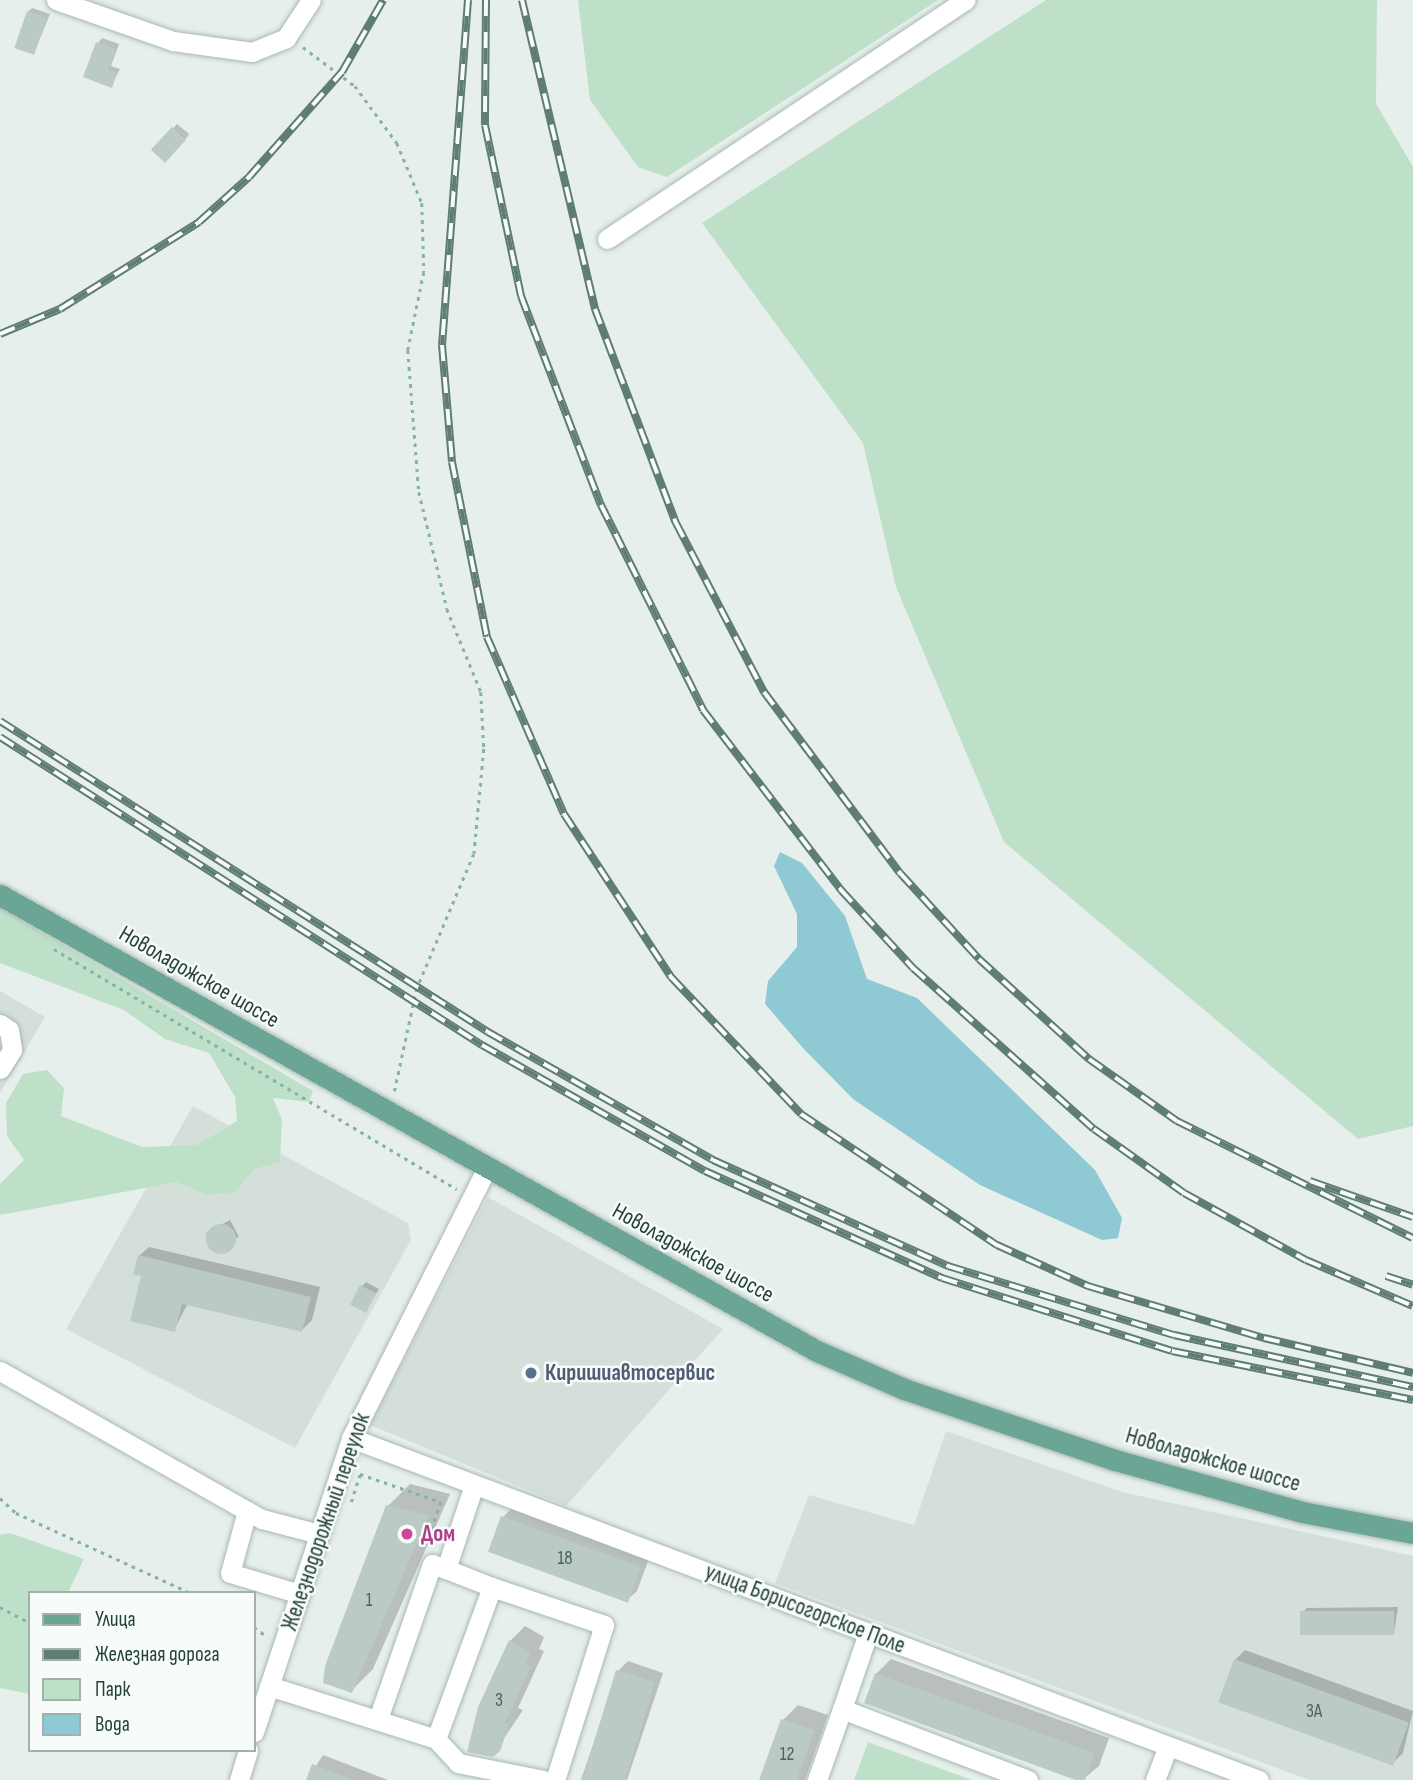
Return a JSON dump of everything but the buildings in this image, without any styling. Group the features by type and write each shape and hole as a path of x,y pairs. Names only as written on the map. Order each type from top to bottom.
{"main road":[{"name":"Новоладожское шоссе","path":"0,895 388,1114 817,1351 904,1389 1128,1464 1302,1512 1413,1533"}],"street":[{"path":"56,0 212,50 252,52 286,38 311,0"},
{"path":"607,239 965,0"},
{"path":"0,1024 9,1030 12,1049 0,1069"},
{"name":"Железнодорожный переулок","path":"256,1726 351,1438 486,1168"},
{"path":"0,1371 247,1511 319,1534"},
{"name":"улица Борисогорское Поле","path":"351,1438 1259,1780"},
{"path":"446,1569 474,1485"},
{"path":"247,1511 230,1573 300,1594"},
{"path":"378,1719 432,1564 604,1625 555,1780"},
{"path":"436,1738 492,1587"},
{"path":"817,1780 867,1633"},
{"path":"269,1686 436,1738 458,1763 542,1780"},
{"path":"842,1709 1028,1780"},
{"path":"1155,1780 1168,1746"},
{"path":"239,1780 247,1752"}],"path":[{"path":"286,38 322,56 355,86 397,144 422,203 424,272 408,350 419,492 447,609 481,692 484,749 474,854 417,988 388,1114"},
{"path":"47,944 470,1197"},
{"path":"347,1512 360,1474 441,1502 423,1553"},
{"path":"0,1498 16,1513 187,1591"},
{"path":"0,1607 28,1622"}],"shaded area":[{"path":"0,991 45,1017 0,1093"},
{"path":"193,1106 408,1223 411,1240 295,1448 66,1329"},
{"path":"488,1197 723,1329 566,1506 370,1425"},
{"path":"946,1431 1122,1492 1413,1556 1413,1780 1309,1780 775,1583 809,1495 914,1525"}],"green space":[{"path":"578,0 938,0 667,177 638,167 590,100"},
{"path":"1046,0 1377,0 1376,104 1413,167 1413,1126 1358,1139 1004,842 896,587 863,443 702,223"},
{"path":"0,908 313,1091 309,1102 273,1098 282,1120 280,1162 254,1169 235,1192 207,1195 177,1182 0,1215 0,1184 24,1160 7,1136 6,1103 23,1074 47,1070 64,1088 61,1116 142,1147 197,1145 237,1121 235,1097 209,1053 165,1039 124,1010 0,963"},
{"path":"10,1533 84,1559 69,1591 28,1591 28,1694 0,1688 0,1535"},
{"path":"868,1742 972,1780 854,1780"}],"water":[{"path":"780,852 802,863 845,916 867,979 917,998 1095,1170 1122,1218 1118,1238 1102,1240 980,1185 853,1099 803,1048 765,1004 768,981 797,947 797,914 774,866"}],"railway":[{"path":"0,334 60,309 199,222 249,177 342,72 383,0"},
{"path":"468,0 442,345 452,462 487,637 564,814 671,977 801,1114 997,1245 1088,1286 1264,1338 1413,1373"},
{"path":"486,0 485,125 521,296 601,505 703,710 841,890 913,968 1094,1129 1184,1193 1306,1260 1413,1306"},
{"path":"522,0 595,309 676,523 764,692 900,873 979,959 1089,1059 1177,1121 1413,1238"},
{"path":"0,721 488,1032 713,1160 948,1266 1174,1335 1413,1387"},
{"path":"0,737 482,1045 705,1171 942,1278 1172,1351 1413,1400"},
{"path":"1310,1181 1413,1217"},
{"path":"1386,1276 1413,1285"}],"place":[{"name":"Киришиавтосервис","path":"531,1373"},
{"name":"Дом","path":"407,1534"}]}
